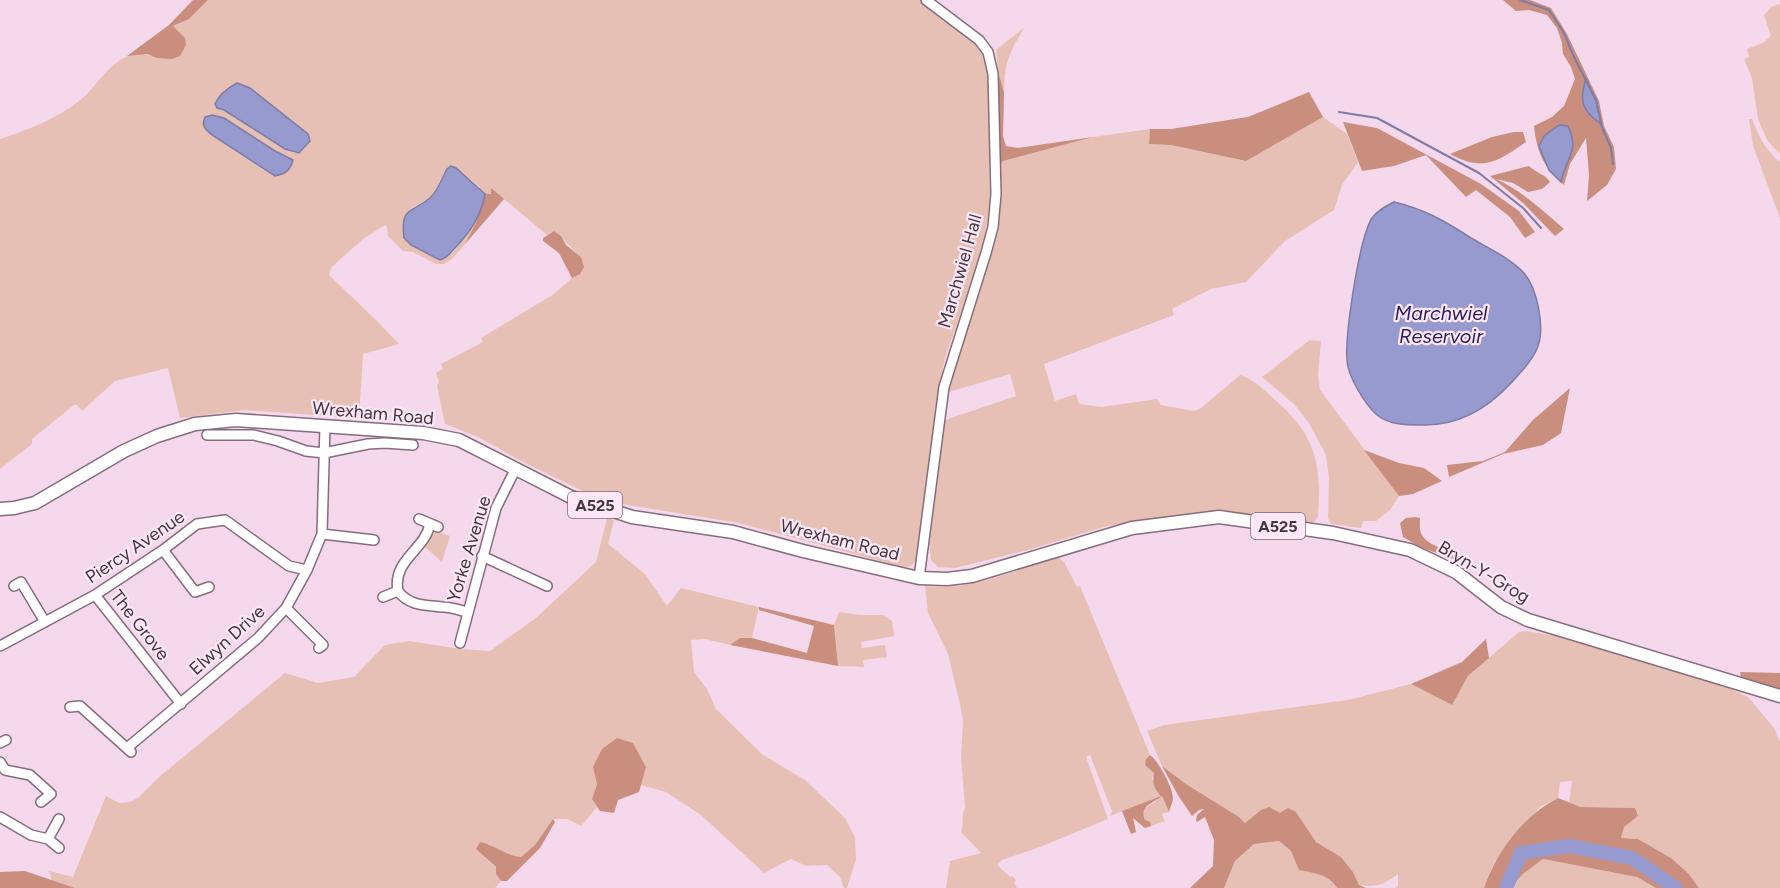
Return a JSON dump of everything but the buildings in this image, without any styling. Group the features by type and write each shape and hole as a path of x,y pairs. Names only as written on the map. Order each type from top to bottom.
{"main road":[{"name":"Wrexham Road","path":"0,509 35,503 124,451 158,436 195,424 236,420 423,432 459,440 571,497 632,517 733,531 813,554 919,578"},
{"name":"Bryn-Y-Grog","path":"919,578 947,579 972,576 1132,528 1219,517 1333,533 1410,550 1456,572 1501,607 1528,620 1780,696"}],"street":[{"name":"Marchwiel Hall","path":"919,578 944,387 986,253 993,227 996,194 993,74 988,52 979,40 926,0"},
{"name":"Elwyn Drive","path":"78,705 129,750 258,639 286,608 307,570 322,534 325,426"},
{"path":"217,446 212,435 254,435 306,451 324,453 368,444 397,449 413,446"},
{"name":"Yorke Avenue","path":"460,643 496,508 516,468"},
{"path":"419,519 434,526 400,566 397,576 398,591 402,597 417,604 467,612"},
{"name":"Piercy Avenue","path":"0,646 95,595 163,550 197,524 225,520 289,566 307,570"},
{"path":"322,534 367,543"},
{"path":"163,550 192,595 209,587"},
{"path":"482,556 524,580 547,586"},
{"path":"14,586 21,582 45,622"},
{"path":"383,597 398,591"},
{"name":"The Grove","path":"95,595 181,704"},
{"path":"286,608 323,644"},
{"path":"0,762 5,770 30,775 51,794 41,802"},
{"path":"0,817 31,835 48,839 58,848"},
{"path":"48,839 59,819"}],"shaded area":[{"path":"193,0 208,0 189,19 173,26 185,38 186,45 180,56 172,59 157,58 147,54 127,56 169,25"},
{"path":"208,0 921,0 976,43 987,65 990,209 979,262 945,358 939,388 919,557 911,566 903,567 739,523 603,501 478,437 445,424 436,373 443,369 441,364 483,342 481,338 554,294 580,274 581,257 561,237 554,231 547,235 504,199 452,259 444,264 436,264 413,252 403,251 388,236 385,225 363,239 331,268 329,275 399,344 363,354 359,418 245,410 180,418 168,368 115,381 82,411 74,405 32,439 32,444 0,469 0,139 61,113 85,96 107,71 126,57 142,54 157,58 173,26 189,19","holes":["228,88 292,122 308,134 310,141 295,153 224,110 215,104 217,98","212,135 275,151 289,158 264,170","451,166 456,168 480,187 462,240 456,249 440,260 427,253 411,208 431,198 447,169"]},
{"path":"1503,0 1530,0 1551,8 1567,34 1599,101 1604,126 1614,147 1616,169 1607,185 1587,201 1589,175 1586,138 1570,164 1564,185 1551,172 1543,159 1535,136 1534,126 1552,117 1564,106 1575,79 1563,54 1557,28 1547,15 1529,10 1516,11"},
{"path":"1780,4 1780,154 1767,140 1758,119 1752,78 1744,59 1749,57 1747,49 1763,43 1771,36 1764,15 1771,7"},
{"path":"1025,27 1009,58 1004,92 999,80 996,50"},
{"path":"999,75 1004,92 1003,136 1006,146 1018,148 1093,137 1003,161 999,167"},
{"path":"1309,92 1323,117 1246,161 1171,145 1149,144 1150,129 1171,129 1248,117"},
{"path":"1323,117 1347,134 1358,162 1342,185 1334,210 1285,241 1246,282 1211,289 1172,309 1174,315 1044,364 1055,401 1076,394 1079,404 1102,407 1157,399 1161,405 1194,411 1201,408 1240,375 1250,379 1288,412 1307,437 1317,465 1319,480 1318,516 1315,521 1310,523 1234,512 1198,513 1107,526 1028,550 955,568 938,567 931,560 929,543 945,420 1016,396 1010,374 949,392 956,359 995,232 1001,200 999,167 1003,161 1093,137 1150,129 1149,144 1171,145 1246,161"},
{"path":"1749,119 1752,119 1766,148 1780,162 1780,218 1753,146"},
{"path":"1343,122 1377,128 1481,184 1519,211 1535,232 1525,238 1510,217 1476,190 1466,197 1426,155 1394,166 1362,171"},
{"path":"1523,132 1526,142 1507,155 1490,162 1472,163 1450,154 1492,137"},
{"path":"1529,166 1550,182 1542,189 1528,192 1513,183 1496,179 1523,195 1564,229 1555,236 1523,203 1490,176"},
{"path":"491,188 504,199 465,244 476,223 485,194 491,194"},
{"path":"554,231 581,257 584,267 580,274 572,278 559,253 543,241 543,238"},
{"path":"1310,340 1321,341 1318,375 1320,390 1399,496 1390,510 1376,521 1363,521 1361,528 1331,524 1328,518 1329,478 1326,455 1310,425 1295,405 1262,377"},
{"path":"1570,388 1561,433 1543,445 1503,454 1449,477 1447,465 1483,461 1505,452 1533,420"},
{"path":"1364,450 1399,463 1424,468 1442,481 1413,494 1399,496"},
{"path":"607,518 614,520 608,544 645,574 667,606 681,588 759,607 752,638 740,638 730,645 705,639 691,640 694,672 707,689 716,709 763,755 805,780 845,818 855,837 856,859 847,888 844,888 840,877 827,865 806,866 791,859 764,873 701,815 666,792 641,785 646,767 633,743 597,784 592,799 597,807 581,826 567,819 553,819 535,845 521,857 511,857 489,844 476,849 496,868 496,874 501,881 495,888 75,888 52,880 49,871 73,877 106,796 119,803 130,802 138,798 159,777 285,673 318,683 354,677 385,645 409,641 490,651 537,617 596,562"},
{"path":"1406,518 1420,518 1420,530 1424,538 1453,555 1456,560 1420,547 1403,537 1400,523"},
{"path":"436,531 450,536 442,562 424,546"},
{"path":"1057,557 1064,562 1077,587 1080,586 1150,755 1146,759 1154,773 1152,779 1169,812 1162,814 1165,821 1151,826 1150,822 1145,820 1143,809 1159,797 1110,816 1112,811 1090,755 1086,757 1108,819 1002,860 997,865 1016,880 1014,883 1017,888 946,888 950,861 981,853 961,832 965,808 961,757 963,721 948,654 928,613 925,586 942,587 975,583"},
{"path":"759,607 834,625 838,666 730,645 740,638 752,638 807,653 814,626 759,610"},
{"path":"839,612 883,615 892,621 894,636 861,642 862,648 885,645 887,657 863,660 864,667 838,666 834,625"},
{"path":"1519,632 1557,636 1718,683 1748,697 1774,728 1780,742 1780,888 1699,888 1688,873 1671,858 1638,839 1621,838 1623,827 1638,816 1635,808 1581,807 1569,802 1572,781 1560,782 1558,798 1540,807 1492,867 1484,888 1396,888 1398,874 1380,884 1359,885 1353,872 1341,857 1316,842 1296,812 1280,814 1261,810 1245,823 1162,766 1147,731 1164,725 1348,700 1411,684 1452,705 1468,676"},
{"path":"1486,639 1489,658 1468,676 1452,705 1411,684 1462,662"},
{"path":"1740,672 1780,673 1780,689 1741,677"},
{"path":"617,738 633,743 646,767 639,792 618,800 614,813 600,811 592,799 597,784 593,767 602,749"},
{"path":"1150,755 1168,781 1173,801 1169,812 1162,796 1147,806 1144,811 1145,820 1150,822 1151,826 1145,828 1133,818 1136,832 1131,834 1122,811 1161,796 1154,786 1154,773 1145,765"},
{"path":"1162,766 1245,823 1261,810 1269,807 1280,813 1288,808 1296,812 1316,842 1341,857 1353,872 1359,885 1366,888 1337,888 1325,877 1299,870 1291,851 1279,841 1254,844 1235,861 1224,888 1190,888 1213,866 1214,840 1205,817 1197,822 1196,820 1197,815 1204,809 1192,816"},
{"path":"1558,798 1581,807 1635,808 1638,816 1624,827 1621,838 1638,839 1671,858 1688,873 1699,888 1656,888 1637,877 1543,859 1523,874 1510,888 1484,888 1496,861 1513,836 1534,814"},
{"path":"553,819 555,822 540,848 507,881 501,881 496,874 496,867 476,849 480,842 510,855 521,857 535,845"},
{"path":"1279,841 1291,851 1300,870 1325,877 1337,888 1224,888 1235,861 1254,844"},
{"path":"1543,859 1638,877 1656,888 1511,888 1523,874"},
{"path":"25,871 75,888 0,888 0,872"}],"water":[{"path":"1586,79 1596,100 1601,124 1590,115 1584,105 1583,93"},
{"path":"237,83 250,88 308,134 310,141 299,153 285,149 224,110 217,108 215,104 219,97"},
{"path":"212,115 224,118 293,160 289,169 275,176 212,135 203,123 205,117"},
{"path":"1559,125 1568,126 1573,142 1561,182 1549,170 1539,146 1544,136"},
{"path":"451,166 485,194 481,210 470,230 449,255 440,260 411,245 404,238 403,228 406,215 433,195 447,169"},
{"name":"Marchwiel Reservoir","path":"1394,202 1434,216 1506,258 1524,273 1536,298 1541,329 1538,346 1530,361 1493,400 1472,413 1450,422 1406,425 1382,419 1363,398 1348,366 1347,347 1351,309 1362,245 1372,218"}],"waterway":[{"path":"1520,0 1549,10 1564,33 1596,100 1602,127 1611,148 1613,164"},
{"path":"1339,112 1377,118 1479,173 1523,208 1541,228"},
{"path":"1506,888 1521,853 1569,846 1632,858 1676,888"}]}
